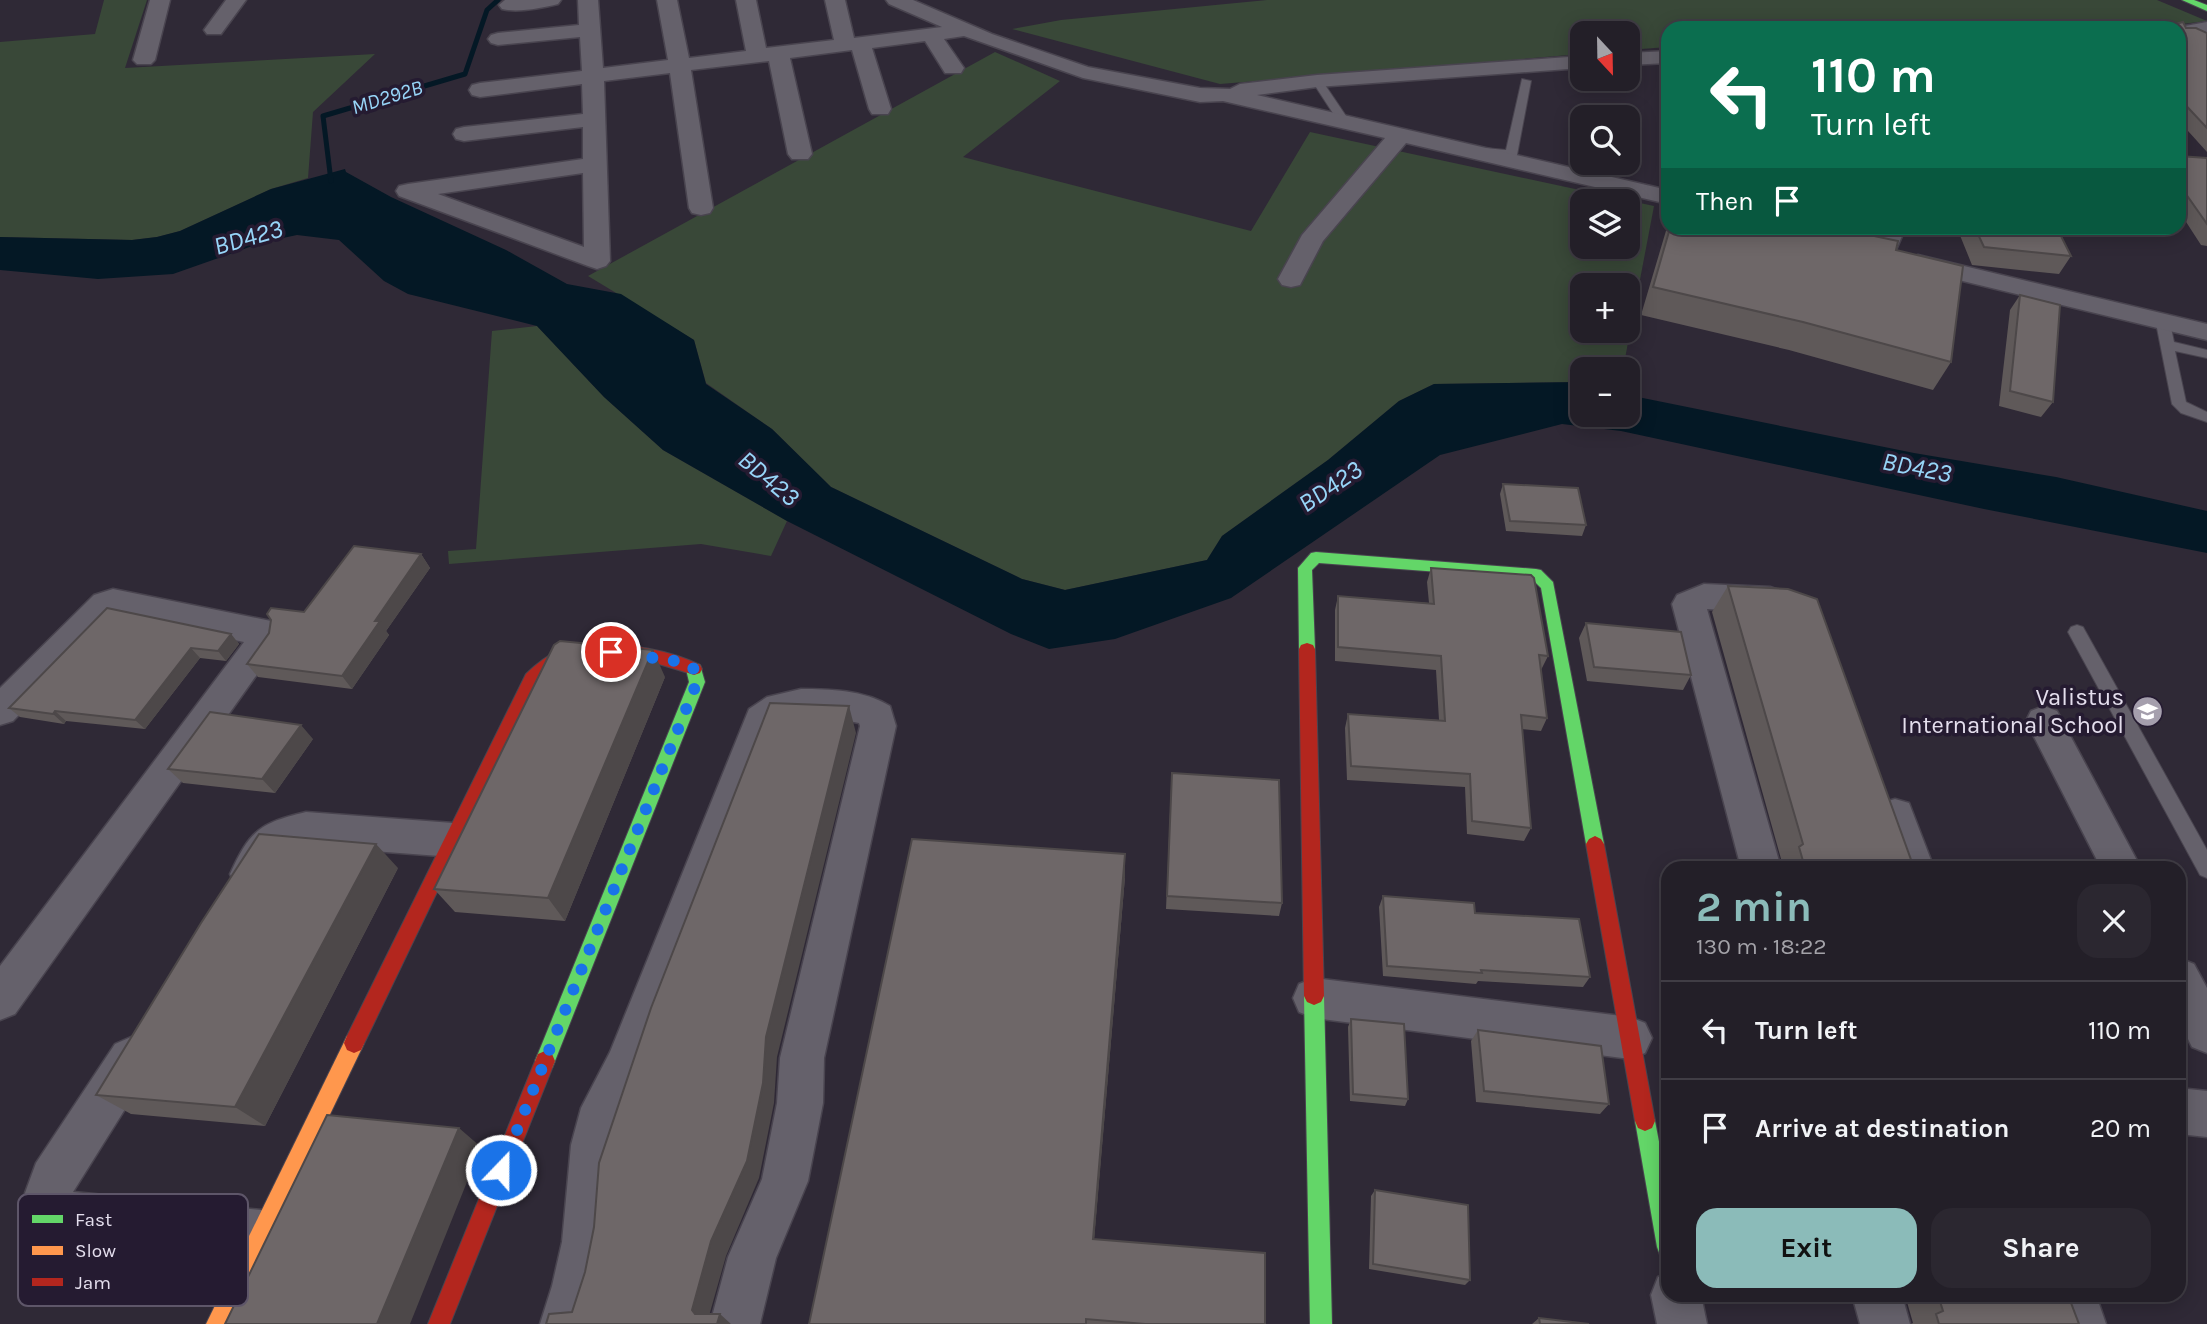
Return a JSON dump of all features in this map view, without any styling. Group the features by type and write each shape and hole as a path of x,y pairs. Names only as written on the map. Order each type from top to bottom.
{"street":[{"path":"144,60 160,0"},
{"path":"214,30 236,0"},
{"path":"509,5 551,0"},
{"path":"588,0 593,76 595,164 597,261 408,191 595,164"},
{"path":"667,0 680,66 701,208"},
{"path":"746,0 800,154"},
{"path":"835,0 880,109"},
{"path":"896,0 966,30 1083,72 1200,95 1317,80 1570,63"},
{"path":"2186,0 2207,8"},
{"path":"2186,32 2207,28"},
{"path":"498,39 590,30"},
{"path":"480,90 966,30"},
{"path":"932,34 953,68"},
{"path":"1640,58 1661,57"},
{"path":"1223,94 1400,136 1466,148 1661,195"},
{"path":"464,134 594,119"},
{"path":"1291,279 1311,240 1400,136"},
{"path":"1889,235 1870,251 2166,334 2207,332"},
{"path":"1321,1324 1305,568 1316,557 1536,573 1548,586 1661,1208"},
{"path":"1759,861 1689,604 1704,596 1777,600 1803,606"},
{"path":"0,711 106,604 113,602 216,620 259,630 262,634 261,645 0,1000"},
{"path":"248,1261 532,678 547,663 566,653 587,649 683,662 694,669 697,682 439,1324"},
{"path":"565,1324 577,1286 586,1242 594,1145 604,1108 627,1065 762,719 780,706 796,704 864,708 877,716 878,726 802,1058 800,1103 785,1181 752,1258 735,1324"},
{"path":"2044,721 2117,861"},
{"path":"1882,780 1911,861"},
{"path":"232,901 270,842 281,835 306,829 453,840"},
{"path":"2186,992 2207,1032"},
{"path":"1314,998 1630,1038"},
{"path":"49,1194 53,1180 150,1028"},
{"path":"2186,1112 2207,1114"},
{"path":"248,1233 261,1234"},
{"path":"1677,1302 1682,1324"},
{"path":"1879,1302 1885,1324"},
{"path":"2073,1302 2081,1324"},
{"path":"217,1324 226,1306"}],"lane":[{"path":"1317,80 1342,118 1466,148 1511,155 1526,81"},
{"path":"2166,334 2207,354"},
{"path":"2166,334 2179,404 2186,410 2207,417"},
{"path":"2077,632 2207,869"}],"green space":[{"path":"104,0 147,0 125,68 375,54 313,112 308,178 271,189 180,231 157,237 132,240 0,237 0,42 95,34"},
{"path":"1267,0 2157,0 2207,21 2186,24 2186,21 1661,21 1661,48 1640,49 1640,21 1570,21 1570,55 1220,84 1012,29 1061,20"},
{"path":"995,52 1060,81 963,157 1251,231 1310,132 1575,189 1570,189 1570,259 1640,259 1640,203 1654,206 1640,280 1640,273 1570,273 1570,343 1628,343 1625,357 1570,357 1570,382 1434,384 1399,401 1328,460 1222,536 1207,560 1065,590 1022,579 831,487 772,429 706,383 694,340 588,276"},
{"path":"537,326 604,397 663,450 787,521 771,556 701,544 449,564 448,551 476,549 492,331"}],"water":[{"name":"BD423","path":"345,169 391,197 506,250 567,284 621,294 694,340 706,384 772,429 831,487 1022,579 1065,590 1207,560 1222,536 1328,460 1399,401 1434,384 1570,382 1570,425 1562,424 1440,455 1231,598 1115,639 1049,649 1011,634 787,521 663,450 604,397 537,326 408,294 384,281 339,240 297,235 264,242 173,274 98,279 0,270 0,237 132,240 157,237 180,231 271,189"},
{"name":"BD423","path":"1640,397 1914,453 2056,477 2207,511 2207,553 1984,509 1621,431 1587,427 1640,427"}],"building":[{"path":"2186,28 2196,28 2207,33 2207,128 2186,106"},
{"path":"2186,156 2207,158 2207,224 2186,194"},
{"path":"1668,235 1869,235 1898,241 1896,250 1963,266 1951,362 1803,322 1653,287"},
{"path":"1978,235 2060,235 2071,256 1984,247"},
{"path":"2020,295 2060,305 2053,402 2010,391"},
{"path":"1503,484 1578,488 1586,525 1510,521"},
{"path":"354,546 421,554 375,621 380,621 342,676 247,664 269,633 271,620 267,614 271,608 304,612"},
{"path":"1431,568 1531,575 1534,578 1548,656 1539,655 1547,718 1521,715 1531,828 1472,821 1470,774 1351,766 1348,714 1445,721 1441,656 1338,647 1338,596 1434,604"},
{"path":"1728,586 1788,589 1817,599 1911,861 1803,861 1799,847 1803,844"},
{"path":"107,608 231,634 218,651 191,648 135,720 9,708"},
{"path":"1586,623 1681,632 1691,675 1594,667"},
{"path":"560,641 653,650 548,898 434,889 554,645"},
{"path":"770,703 849,706 766,1037 763,1083 747,1161 711,1241 692,1310 695,1314 720,1314 717,1324 546,1324 549,1314 572,1312 585,1272 594,1227 599,1163 651,1008"},
{"path":"210,712 301,725 262,779 168,769"},
{"path":"1172,773 1279,780 1282,903 1167,896"},
{"path":"259,834 376,844 235,1107 96,1095 201,923"},
{"path":"912,839 1125,854 1093,1239 1265,1253 1265,1324 1145,1324 1086,1319 1086,1324 809,1324"},
{"path":"1383,896 1474,903 1475,913 1579,919 1590,977 1387,966"},
{"path":"1351,1019 1404,1024 1408,1099 1353,1094"},
{"path":"1478,1030 1601,1046 1609,1104 1484,1091"},
{"path":"327,1115 459,1128 377,1324 225,1324 234,1306 248,1306 248,1277"},
{"path":"1375,1190 1468,1205 1470,1280 1373,1264"},
{"path":"1940,1302 2071,1302 2079,1324 1939,1324 1936,1314 1943,1311"},
{"path":"1539,1318 1589,1324 1540,1324"}],"waterway":[{"name":"MD292B","path":"331,181 323,116 465,74 487,10 498,0"}],"traffic: fast":[{"path":"2186,0 2207,8"},
{"path":"1307,649 1305,568 1316,557 1536,574 1548,586 1595,844"},
{"path":"545,1061 697,682 694,669"},
{"path":"1314,996 1321,1324"},
{"path":"1645,1121 1661,1209"}],"traffic: slow":[{"path":"248,1260 354,1043"},
{"path":"217,1324 226,1306"}],"traffic: jam":[{"path":"354,1043 532,678 567,652 595,649 651,655 694,669"},
{"path":"1307,649 1314,996"},
{"path":"1595,844 1645,1121"},
{"path":"439,1324 545,1061"}],"place":[{"name":"Valistus International School","path":"2147,711"}],"route":[{"path":"501,1170 697,682 694,669 683,662 611,652"}]}
